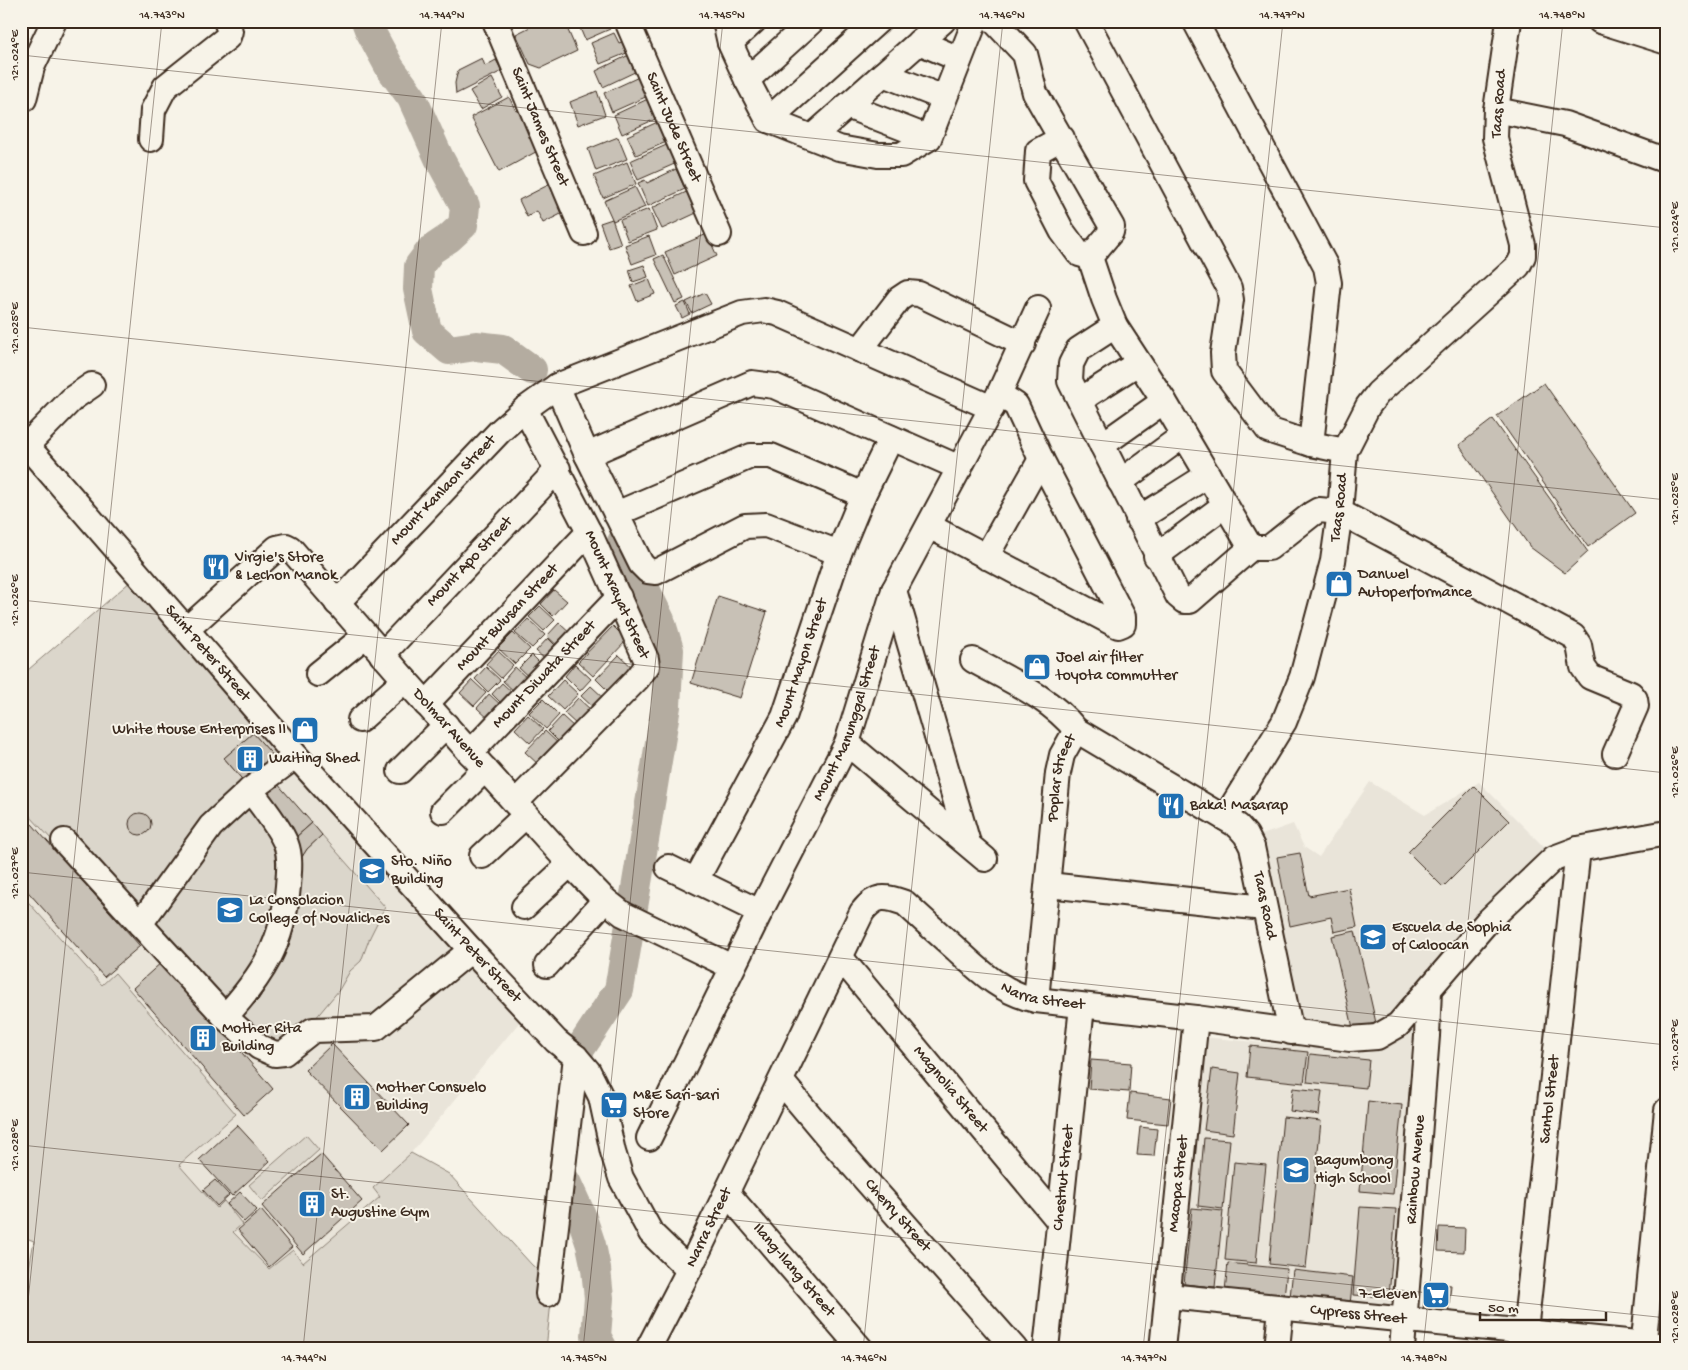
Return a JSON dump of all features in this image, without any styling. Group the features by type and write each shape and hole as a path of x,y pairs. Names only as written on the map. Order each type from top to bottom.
{"street":[{"path":"24,99 32,67 54,21"},
{"name":"Saint James Street","path":"495,21 584,233"},
{"name":"Saint Jude Street","path":"627,21 719,234"},
{"path":"754,21 727,32 747,80 768,120 839,148 886,155 901,155 929,138 975,21"},
{"path":"747,80 812,21"},
{"path":"768,120 878,21"},
{"path":"812,137 943,21"},
{"path":"994,21 1025,54 1035,93 1112,227 1111,232 1090,257"},
{"path":"1086,21 1229,288 1231,300 1223,354 1224,371 1268,430 1311,444 1345,451"},
{"path":"1195,21 1326,267 1329,283 1311,444"},
{"name":"Taas Road","path":"1291,1032 1252,847 1246,835 1238,826 1225,818 1284,722 1302,677 1332,562 1340,512 1345,451 1368,406 1378,393 1518,266 1523,256 1523,246 1495,138 1496,110 1509,21"},
{"path":"1600,21 1667,42"},
{"path":"151,139 153,110 164,87 228,37 230,31 227,23"},
{"path":"919,42 959,59"},
{"path":"883,74 944,98"},
{"path":"847,106 929,138"},
{"path":"1496,110 1565,124 1667,161"},
{"path":"1062,138 1038,151 1036,181 1062,231 1079,254 1090,257"},
{"path":"1090,257 1115,326 1164,402 1251,548"},
{"path":"860,350 900,299 908,293 919,294 1023,344"},
{"name":"Mount Manunggal Street","path":"649,1138 732,967 847,743 894,590 995,401 1038,308"},
{"name":"Mount Kanlaon Street","path":"336,603 500,432 525,409 557,386 742,313 764,310 777,313 860,350 995,401 1016,405 1123,617 1123,624 1118,626 986,557"},
{"path":"1115,326 1078,350 1071,364 1070,381 1156,556 1178,596 1184,601 1190,601 1251,548 1269,548 1319,510 1340,512 1573,636 1579,645 1583,667 1590,677 1631,694 1635,699 1636,706 1615,754"},
{"path":"1080,400 1138,363"},
{"path":"587,455 752,383 774,386 960,468"},
{"path":"24,442 73,398 92,385"},
{"path":"557,386 587,455 616,514 641,564 648,571 656,572 745,526 766,525 839,553"},
{"path":"1102,445 1164,402"},
{"name":"Mount Arayat Street","path":"482,856 520,809 644,672 647,666 646,659 620,597 558,469 525,409"},
{"path":"1120,482 1184,436"},
{"name":"Mount Mayon Street","path":"696,880 784,717 839,553 863,495 891,438"},
{"name":"Saint Peter Street","path":"24,442 296,756 556,1042 576,1058 588,1071 598,1090 621,1178 651,1233 689,1270"},
{"path":"616,514 751,456 772,456 863,495"},
{"path":"929,526 986,557 1042,459"},
{"name":"Mount Apo Street","path":"382,655 558,469"},
{"path":"1138,519 1208,475"},
{"path":"1156,556 1225,505"},
{"name":"Mount Bulusan Street","path":"426,704 589,532"},
{"name":"Dolmar Avenue","path":"187,629 272,551 281,546 286,546 293,551 365,636 520,809 606,900 623,914 732,967"},
{"path":"894,590 968,843"},
{"name":"Mount Diwata Street","path":"443,811 478,761 620,597"},
{"path":"318,674 365,636"},
{"path":"973,660 1059,711 1076,730"},
{"path":"360,720 405,680"},
{"path":"400,770 446,725"},
{"name":"Poplar Street","path":"1036,1000 1058,773 1062,755 1076,730 1225,818"},
{"path":"847,743 985,859"},
{"path":"140,924 211,826 250,790 296,756"},
{"path":"225,1016 245,995 261,974 273,952 281,926 290,864 286,845 250,790"},
{"name":"Narra Street","path":"649,1348 689,1270 862,912 870,903 880,898 904,903 987,977 1020,997 1350,1039 1377,1036 1398,1025 1486,923 1554,858 1578,849 1667,832"},
{"path":"64,841 225,1016 259,1047 275,1054 284,1053 313,1030 376,1028 471,950"},
{"name":"Santol Street","path":"1524,1340 1578,849"},
{"path":"524,907 570,864"},
{"path":"668,868 760,912"},
{"path":"1048,885 1264,908"},
{"path":"548,965 606,900"},
{"name":"Magnolia Street","path":"841,958 1059,1221"},
{"name":"Rainbow Avenue","path":"1402,1349 1429,990"},
{"name":"Chestnut Street","path":"1046,1349 1082,1006"},
{"name":"Macopa Street","path":"1162,1349 1196,1018"},
{"path":"548,1294 576,1058"},
{"name":"Cherry Street","path":"781,1081 1015,1349"},
{"path":"1643,1346 1667,1110"},
{"name":"Ilang-Ilang Street","path":"726,1193 861,1349"},
{"name":"Cypress Street","path":"1168,1296 1405,1320 1524,1340 1667,1346"},
{"path":"1277,1349 1281,1308"}],"shaded area":[{"name":"La Consolacion College of Novaliches","path":"131,581 522,1019 411,1153 373,1188 381,1197 303,1264 269,1269 233,1232 224,1202 217,1208 179,1165 236,1114 115,974 103,985 21,894 21,676"},
{"path":"131,581 286,753 277,760 253,733 224,758 246,784 139,914 61,832 52,840 30,816 21,824 21,676"},
{"name":"Escuela de Sophia of Caloocan","path":"1370,782 1425,815 1479,782 1546,849 1396,1018 1375,1030 1297,1026 1259,836 1293,824 1304,847 1319,857"},
{"path":"249,796 282,837 278,926 227,1010 146,923"},
{"path":"322,835 385,907 370,937 361,961 350,971 339,990 315,1019 275,1042 266,1041 241,1017 258,1000 288,947 295,925 300,860 307,849"},
{"path":"21,894 102,985 115,973 236,1114 179,1165 217,1208 224,1201 242,1224 233,1232 269,1269 293,1250 303,1263 380,1197 373,1188 411,1153 449,1174 532,1265 553,1283 546,1349 21,1349 21,1312 34,1241 21,1236"},
{"name":"Bagumbong High School","path":"1414,1027 1392,1311 1178,1287 1203,1037 1368,1053"},
{"path":"306,1135 319,1150 262,1201 249,1185"}],"building":[{"path":"542,21 564,21 577,51 541,68 530,64 516,34"},
{"path":"577,21 607,21 610,29 585,40"},
{"path":"614,33 619,43 629,39 634,50 600,64 591,43"},
{"path":"631,54 639,70 603,87 596,71"},
{"path":"482,58 485,66 496,60 502,71 456,94 455,83 458,70"},
{"path":"641,76 650,95 612,112 604,93"},
{"path":"492,78 502,97 481,109 470,91"},
{"path":"597,91 605,115 578,125 570,102"},
{"path":"509,97 516,111 522,108 543,148 499,172 471,117"},
{"path":"652,97 660,117 622,134 614,115"},
{"path":"662,120 671,140 636,155 627,136"},
{"path":"618,137 627,159 596,171 588,149"},
{"path":"671,143 679,162 638,180 630,161"},
{"path":"627,162 636,184 603,198 594,176"},
{"path":"676,169 685,189 648,206 638,183 645,180 647,183"},
{"path":"554,182 565,203 558,207 561,214 543,223 537,211 527,217 519,200"},
{"path":"635,187 645,207 613,221 604,201"},
{"path":"695,188 705,209 662,229 652,208"},
{"path":"649,209 657,230 628,241 620,220"},
{"path":"612,219 621,244 609,248 600,223"},
{"path":"707,234 717,256 675,275 665,252"},
{"path":"649,236 656,255 632,264 625,245"},
{"path":"663,255 684,299 675,303 654,259"},
{"path":"644,265 648,277 633,282 629,270"},
{"path":"649,279 655,294 637,301 631,286"},
{"path":"705,293 711,304 692,313 686,302"},
{"path":"685,302 690,314 682,318 676,306"},
{"path":"1544,383 1635,513 1588,547 1497,416"},
{"path":"1493,419 1588,552 1565,573 1530,547 1459,445"},
{"path":"554,590 567,601 553,616 541,604"},
{"path":"718,596 767,612 740,698 691,683"},
{"path":"540,606 555,620 544,631 529,617"},
{"path":"528,619 545,635 532,648 515,633"},
{"path":"559,623 574,637 562,650 547,636"},
{"path":"613,626 627,640 593,676 578,662"},
{"path":"513,633 530,649 515,664 498,648"},
{"path":"548,638 559,649 547,661 536,651"},
{"path":"498,651 513,665 501,678 486,664"},
{"path":"532,655 544,667 532,680 519,668"},
{"path":"619,655 634,669 610,693 596,679"},
{"path":"575,664 591,679 580,691 565,676"},
{"path":"486,667 500,680 488,692 475,679"},
{"path":"515,667 530,681 517,694 503,681"},
{"path":"472,680 486,693 474,706 460,693"},
{"path":"563,680 578,694 563,710 548,696"},
{"path":"502,683 515,695 504,706 492,694"},
{"path":"591,686 605,699 596,710 581,696"},
{"path":"489,694 503,707 490,720 477,708"},
{"path":"578,698 592,711 578,726 564,713"},
{"path":"543,699 559,715 546,729 529,713"},
{"path":"528,715 543,729 530,743 515,729"},
{"path":"562,716 575,728 560,743 548,731"},
{"path":"545,731 561,746 541,767 525,752"},
{"name":"Waiting Shed","path":"253,733 277,760 246,784 224,758"},
{"path":"276,782 312,823 287,845 258,797"},
{"path":"1474,786 1509,821 1443,887 1408,852"},
{"path":"140,813 148,816 151,824 148,832 140,835 132,832 129,824 132,816"},
{"path":"312,823 322,835 307,849 300,860 295,926 288,947 258,1000 241,1017 291,864 287,845"},
{"path":"32,824 140,946 104,977 21,884 21,834"},
{"path":"1300,853 1309,896 1349,888 1357,927 1334,932 1331,917 1290,926 1277,857"},
{"path":"1355,931 1376,1023 1353,1028 1332,936"},
{"name":"Mother Rita Building","path":"163,961 273,1089 244,1115 133,988"},
{"name":"Mother Consuelo Building","path":"332,1044 409,1125 383,1150 305,1070"},
{"path":"1250,1046 1308,1052 1304,1083 1247,1077"},
{"path":"1310,1054 1369,1060 1366,1088 1307,1082"},
{"path":"1091,1060 1131,1063 1129,1092 1089,1089"},
{"path":"1212,1069 1240,1073 1233,1134 1204,1130"},
{"path":"1293,1088 1322,1091 1319,1115 1290,1111"},
{"path":"1130,1093 1171,1098 1168,1124 1127,1120"},
{"path":"1368,1101 1402,1105 1393,1194 1360,1191"},
{"path":"1283,1117 1321,1121 1306,1268 1269,1264"},
{"path":"237,1125 270,1161 232,1196 199,1160"},
{"path":"1140,1127 1157,1129 1154,1156 1137,1155"},
{"path":"1204,1138 1230,1140 1223,1209 1198,1206"},
{"name":"St. Augustine Gym","path":"321,1154 362,1201 303,1254 262,1206"},
{"path":"1234,1162 1266,1165 1256,1263 1225,1260"},
{"path":"215,1180 229,1195 217,1206 203,1190"},
{"path":"240,1192 257,1210 244,1222 227,1204"},
{"path":"1360,1207 1396,1209 1389,1297 1353,1295"},
{"path":"1192,1208 1223,1211 1215,1287 1184,1284"},
{"path":"261,1210 292,1247 269,1267 238,1230"},
{"path":"1439,1227 1465,1228 1464,1252 1438,1251"},
{"path":"1228,1263 1287,1269 1284,1297 1225,1291"},
{"path":"1293,1270 1353,1277 1350,1304 1290,1297"},
{"path":"1425,1283 1451,1285 1448,1314 1423,1312"}],"waterway":[{"path":"366,21 390,68 412,98 439,158 465,206 463,225 449,238 431,250 419,266 418,289 427,331 449,350 476,346 503,349 532,370"},
{"path":"622,542 660,620 669,650 666,706 633,907"},
{"path":"582,1046 619,990 630,925"},
{"path":"566,1182 581,1215 591,1245 599,1298 596,1336 603,1349"}],"place":[{"name":"Virgie's Store & Lechon Manok","path":"216,567"},
{"name":"Danwel Autoperformance","path":"1339,584"},
{"name":"Joel air filter toyota commutter","path":"1037,667"},
{"name":"White House Enterprises II","path":"305,730"},
{"name":"Waiting Shed","path":"250,759"},
{"name":"Baka! Masarap","path":"1171,806"},
{"name":"Sto. Niño Building","path":"372,871"},
{"name":"La Consolacion College of Novaliches","path":"230,910"},
{"name":"Escuela de Sophia of Caloocan","path":"1373,937"},
{"name":"Mother Rita Building","path":"203,1038"},
{"name":"Mother Consuelo Building","path":"357,1097"},
{"name":"M&E Sari-sari Store","path":"614,1105"},
{"name":"Bagumbong High School","path":"1296,1170"},
{"name":"St. Augustine Gym","path":"312,1204"},
{"name":"7-Eleven","path":"1436,1295"}]}
